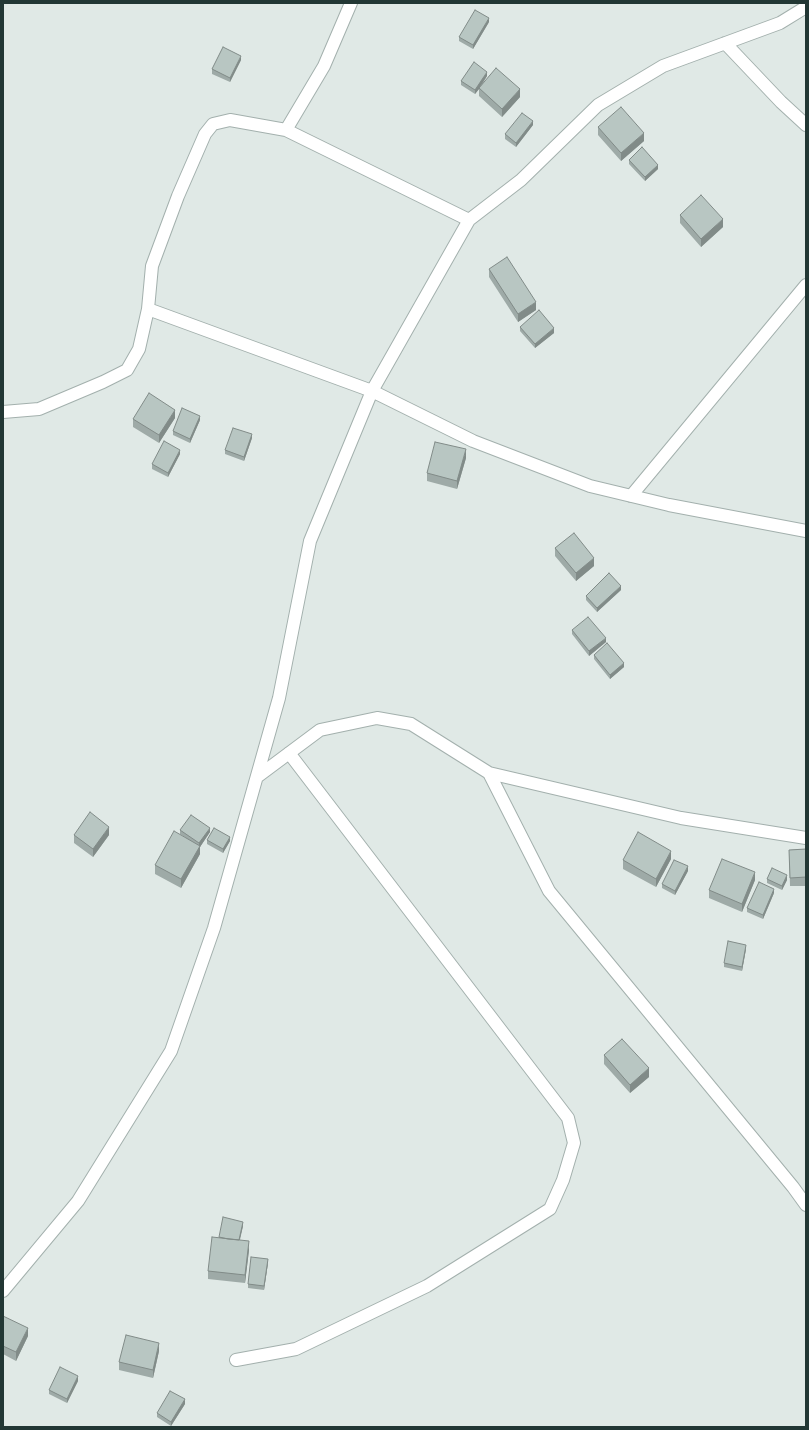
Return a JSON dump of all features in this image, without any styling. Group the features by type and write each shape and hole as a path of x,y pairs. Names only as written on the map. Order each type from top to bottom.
{"street":[{"path":"286,130 324,66 351,3"},
{"path":"3,1291 78,1201 170,1051 214,928 279,698 310,541 372,391 469,220 521,180 598,104 663,66 780,23 806,7"},
{"path":"725,43 781,102 806,125"},
{"path":"3,412 39,409 103,382 126,370 139,349 148,309 152,266 178,196 205,134 213,124 230,120 286,130 469,220"},
{"path":"631,496 806,285"},
{"path":"148,309 372,391 473,441 590,486 631,496 806,531"},
{"path":"257,777 320,730 377,718 411,724 489,773 681,818 806,838"},
{"path":"236,1360 296,1349 427,1286 550,1209 563,1180 574,1143 568,1118 289,753"},
{"path":"489,773 549,891 793,1187 806,1205"}],"building":[{"path":"475,10 489,18 473,45 459,37"},
{"path":"223,47 241,56 230,78 212,69"},
{"path":"474,62 487,72 475,90 461,81"},
{"path":"496,68 520,89 502,109 479,88"},
{"path":"621,107 644,133 621,153 598,127"},
{"path":"522,113 533,121 516,143 505,134"},
{"path":"642,147 658,165 645,177 629,160"},
{"path":"701,195 723,219 701,239 680,215"},
{"path":"507,257 536,302 518,314 489,269"},
{"path":"539,310 554,328 535,344 520,327"},
{"path":"149,393 175,410 159,435 133,419"},
{"path":"182,408 200,416 190,439 173,431"},
{"path":"233,428 252,434 244,457 225,450"},
{"path":"164,441 180,450 168,473 152,464"},
{"path":"435,442 466,449 457,481 427,473"},
{"path":"574,533 594,558 576,573 555,548"},
{"path":"609,573 621,586 597,608 586,596"},
{"path":"588,617 606,638 589,651 572,630"},
{"path":"607,643 624,663 610,675 594,655"},
{"path":"90,812 109,827 93,849 74,835"},
{"path":"191,815 210,828 199,843 180,830"},
{"path":"214,828 230,837 223,849 207,840"},
{"path":"174,831 200,846 181,879 155,865"},
{"path":"638,832 671,851 656,879 623,860"},
{"path":"806,849 806,877 790,878 789,850"},
{"path":"722,859 755,872 742,904 709,890"},
{"path":"674,860 688,866 675,891 662,884"},
{"path":"772,868 787,875 782,886 767,879"},
{"path":"759,882 774,889 763,915 747,908"},
{"path":"728,941 746,945 742,967 724,963"},
{"path":"622,1039 649,1068 630,1085 604,1055"},
{"path":"223,1217 243,1222 239,1240 219,1237"},
{"path":"212,1237 249,1241 245,1275 208,1271"},
{"path":"251,1257 268,1259 264,1286 248,1284"},
{"path":"3,1316 28,1328 16,1352 3,1346"},
{"path":"126,1335 159,1343 153,1370 119,1362"},
{"path":"60,1367 78,1376 67,1399 49,1390"},
{"path":"170,1391 185,1399 171,1422 157,1413"}]}
